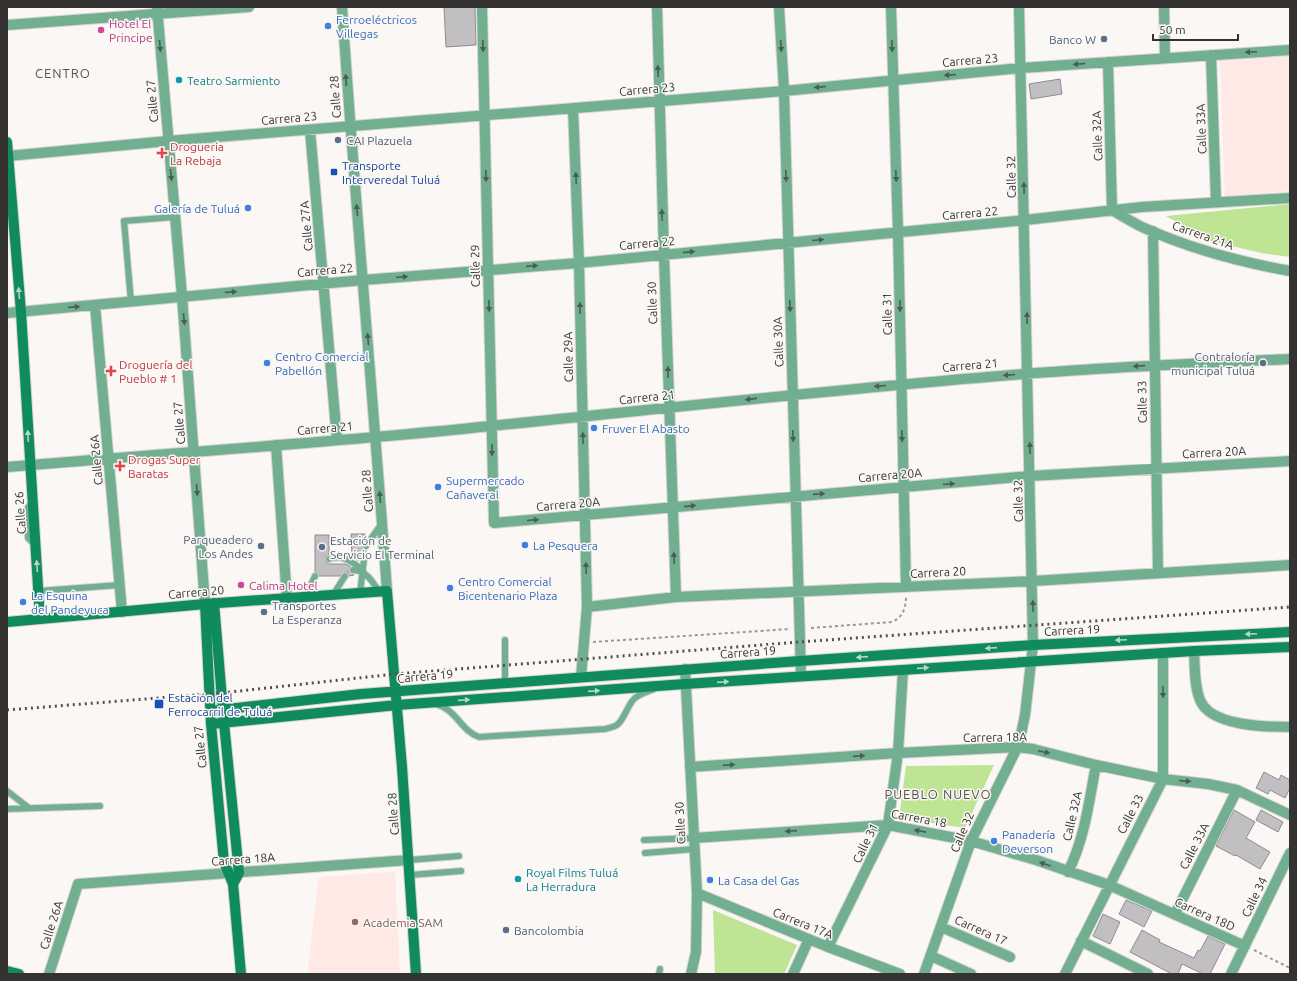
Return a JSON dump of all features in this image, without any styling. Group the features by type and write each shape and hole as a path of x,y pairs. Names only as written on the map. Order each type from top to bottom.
{"main road":[{"name":"Calle 26","path":"7,142 21,312 40,619"},
{"name":"Carrera 20","path":"7,622 210,603 383,592"},
{"name":"Calle 28","path":"383,592 396,692 416,974"},
{"name":"Calle 27","path":"210,603 223,710 234,873 233,884 241,974"},
{"name":"Calle 27","path":"210,603 211,724 224,862 234,873"},
{"name":"Carrera 19","path":"210,711 361,694 581,677 1033,645 1290,632"},
{"path":"211,724 397,705 685,684 1194,651 1290,647"},
{"path":"7,971 19,974"}],"street":[{"path":"7,24 158,10 249,7"},
{"name":"Calle 28","path":"342,7 350,126 376,437 382,523 383,592"},
{"name":"Calle 29","path":"482,7 494,523"},
{"name":"Calle 30","path":"657,7 676,597"},
{"name":"Calle 30A","path":"779,7 784,90 800,676"},
{"name":"Calle 31","path":"891,7 902,384 906,587"},
{"name":"Calle 32","path":"924,974 971,841 1017,747 1026,714 1033,645 1033,581 1019,7"},
{"path":"1164,7 1165,58"},
{"name":"Calle 27","path":"158,10 195,452 210,603"},
{"name":"Carrera 23","path":"8,156 168,141 659,101 1021,68 1290,50"},
{"name":"Calle 33A","path":"1212,55 1216,202"},
{"name":"Calle 32A","path":"1108,62 1112,210"},
{"name":"Calle 29A","path":"573,108 579,263 587,606 581,677"},
{"name":"Calle 27A","path":"310,130 337,440"},
{"name":"Carrera 22","path":"7,314 182,296 664,255 1112,210 1290,198"},
{"name":"Carrera 21A","path":"1112,210 1142,227 1196,247 1249,264 1290,271"},
{"name":"Calle 33","path":"1153,231 1158,573"},
{"name":"Calle 26A","path":"95,306 122,612"},
{"name":"Carrera 21","path":"7,467 376,437 792,394 1028,373 1154,365 1290,359"},
{"path":"276,445 287,599"},
{"name":"Carrera 20A","path":"494,523 1030,476 1290,461"},
{"name":"Carrera 20","path":"587,606 676,597 1033,581 1290,565"},
{"path":"1194,651 1198,694 1200,701 1211,713 1225,719 1241,723 1262,726 1290,727"},
{"name":"Calle 33","path":"1065,974 1163,779 1163,653"},
{"name":"Calle 30","path":"685,670 697,894 696,946 693,972"},
{"name":"Calle 31","path":"828,947 888,825 898,753 903,670"},
{"name":"Carrera 18A","path":"690,767 898,753 1017,747 1163,779 1208,784 1237,790 1290,816"},
{"name":"Calle 32A","path":"1068,872 1077,854 1082,835 1096,765"},
{"name":"Calle 33A","path":"1175,914 1237,790"},
{"name":"Carrera 18","path":"694,838 888,825 971,841 1109,885"},
{"name":"Calle 34","path":"1231,974 1290,853"},
{"name":"Carrera 18A","path":"78,884 409,860"},
{"name":"Calle 26A","path":"50,974 78,884"},
{"name":"Carrera 18D","path":"1109,885 1245,946"},
{"name":"Carrera 17A","path":"697,894 828,947 874,970 900,974"},
{"name":"Carrera 17","path":"941,926 1010,957"},
{"path":"793,974 809,939"},
{"path":"1081,941 1148,974"},
{"path":"931,956 971,974"}],"lane":[{"path":"131,302 124,221 175,217"},
{"path":"366,546 382,523"},
{"path":"329,559 341,557 349,560 383,592"},
{"path":"360,593 364,559"},
{"path":"353,570 362,571"},
{"path":"306,597 315,576"},
{"path":"333,595 345,576"},
{"path":"38,591 120,585"},
{"path":"505,640 505,683"},
{"path":"430,703 442,706 449,710 473,735 480,737 605,729 617,725 620,722 629,705 635,698 642,693 664,686"},
{"path":"7,791 29,808"},
{"path":"7,809 100,806"},
{"path":"644,840 694,838"},
{"path":"645,853 694,849"},
{"path":"409,860 459,856"},
{"path":"410,875 461,871"}],"path":[{"path":"586,643 884,623 900,618 905,609 906,587"},
{"name":"Carrera 18D","path":"1245,946 1290,968"}],"shaded area":[{"path":"1290,55 1290,191 1225,196 1220,59"},
{"name":"Academia SAM","path":"395,872 400,974 308,974 319,877"}],"green space":[{"path":"1290,204 1290,257 1261,253 1207,240 1166,216"},
{"path":"994,765 965,828 899,818 906,766"},
{"path":"713,910 797,945 784,974 715,974"}],"building":[{"path":"444,7 475,7 476,45 446,47"},
{"path":"1060,79 1062,94 1031,99 1029,84"},
{"name":"Estación de Servicio El Terminal","path":"351,534 365,534 365,539 362,546 363,549 366,550 366,555 362,555 359,560 352,557"},
{"name":"Estación de Servicio El Terminal","path":"315,535 329,535 329,554 325,557 326,562 329,564 346,564 350,566 349,571 354,575 349,576 348,572 345,572 340,576 319,576 318,573 315,572"},
{"path":"1264,772 1279,780 1281,775 1290,780 1290,788 1285,798 1270,790 1268,794 1256,788"},
{"path":"1234,810 1255,822 1246,838 1270,852 1260,869 1236,855 1235,856 1216,846"},
{"path":"1261,810 1283,822 1278,832 1256,820"},
{"path":"1126,900 1152,911 1144,927 1119,914"},
{"path":"1103,914 1120,922 1110,944 1093,936"},
{"path":"1142,930 1160,940 1159,942 1194,958 1198,950 1200,951 1208,936 1225,944 1210,974 1203,974 1182,964 1178,974 1172,974 1130,952"}],"railway":[{"path":"7,710 221,693 395,674 799,642 1290,607"}],"place":[{"name":"Ferroeléctricos Villegas","path":"328,26"},
{"name":"Hotel El Principe","path":"101,30"},
{"name":"Banco W","path":"1104,39"},
{"name":"Teatro Sarmiento","path":"179,80"},
{"name":"CAI Plazuela","path":"338,140"},
{"name":"Droguería La Rebaja","path":"162,153"},
{"name":"Transporte Interveredal Tuluá","path":"334,172"},
{"name":"Galería de Tuluá","path":"248,208"},
{"name":"Centro Comercial Pabellón","path":"267,363"},
{"name":"Contraloría municipal Tuluá","path":"1263,363"},
{"name":"Droguería del Pueblo # 1","path":"111,371"},
{"name":"Fruver El Abasto","path":"594,428"},
{"name":"Drogas Super Baratas","path":"120,466"},
{"name":"Supermercado Cañaveral","path":"438,487"},
{"name":"La Pesquera","path":"525,545"},
{"name":"Parqueadero Los Andes","path":"261,546"},
{"name":"Estación de Servicio El Terminal","path":"322,547"},
{"name":"Calima Hotel","path":"241,585"},
{"name":"Centro Comercial Bicentenario Plaza","path":"450,588"},
{"name":"La Esquina del Pandeyuca","path":"23,602"},
{"name":"Transportes La Esperanza","path":"264,612"},
{"name":"Estación del Ferrocarril de Tuluá","path":"159,704"},
{"name":"Panadería Deverson","path":"994,841"},
{"name":"Royal Films Tuluá La Herradura","path":"518,879"},
{"name":"La Casa del Gas","path":"710,880"},
{"name":"Academia SAM","path":"355,922"},
{"name":"Bancolombia","path":"506,930"}],"district":[{"name":"CENTRO","path":"63,73"},
{"name":"PUEBLO NUEVO","path":"938,794"}]}
